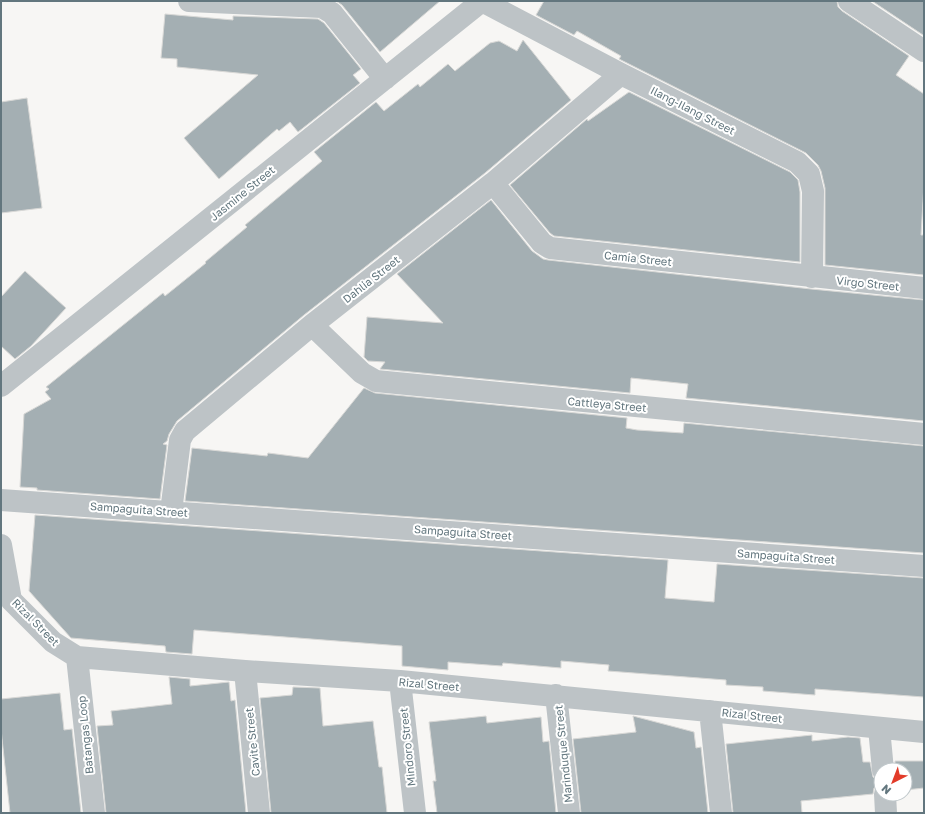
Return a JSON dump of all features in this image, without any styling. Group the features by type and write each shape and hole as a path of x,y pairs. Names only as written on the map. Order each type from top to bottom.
{"street":[{"path":"189,1 322,7 332,13 385,79"},
{"name":"Jasmine Street","path":"1,386 482,1"},
{"name":"Ilang-Ilang Street","path":"482,1 621,74 797,162 809,174 813,191 812,277"},
{"path":"849,1 924,51"},
{"name":"Dahlia Street","path":"171,512 180,440 185,430 312,325 493,183 621,74"},
{"name":"Camia Street","path":"493,183 542,243 550,248 812,277"},
{"name":"Virgo Street","path":"812,277 924,288"},
{"name":"Cattleya Street","path":"312,325 362,373 376,382 924,434"},
{"name":"Sampaguita Street","path":"1,500 924,566"},
{"name":"Rizal Street","path":"1,545 11,600 53,642 77,657 245,671 400,681 924,732"},
{"name":"Batangas Loop","path":"77,657 94,813"},
{"name":"Cavite Street","path":"245,671 259,813"},
{"name":"Mindoro Street","path":"400,681 414,813"},
{"name":"Marinduque Street","path":"556,695 569,813"},
{"path":"710,711 721,813"},
{"path":"879,728 882,762"},
{"path":"885,802 886,813"}],"building":[{"path":"336,1 440,1 380,52 342,5"},
{"path":"544,1 837,1 838,7 842,11 909,56 896,75 924,94 924,184 921,235 924,235 924,275 825,265 825,188 818,165 806,153 619,59 621,56 577,31 574,35 536,15"},
{"path":"872,1 924,1 924,34 923,35"},
{"path":"165,14 233,20 233,16 318,19 324,23 361,69 353,75 360,83 298,132 290,122 279,131 277,129 219,179 184,138 258,75 177,67 177,59 161,58"},
{"path":"523,40 571,100 485,173 304,315 177,421 169,434 167,441 163,444 167,445 160,499 37,490 37,488 20,487 24,414 51,399 45,392 49,389 46,387 163,293 165,296 206,263 205,262 247,227 245,225 322,161 314,152 376,102 384,111 418,84 420,87 448,64 455,71 490,43 499,41 517,51"},
{"path":"629,92 790,172 798,180 800,192 800,262 554,236 550,233 510,185 587,119 588,121"},
{"path":"27,98 42,208 1,213 1,102"},
{"path":"491,200 532,251 543,259 924,300 924,421 686,398 688,384 631,378 630,393 380,369 385,362 368,361 364,357 367,317 443,323 397,274"},
{"path":"25,271 66,308 31,346 15,359 1,346 1,297"},
{"path":"364,388 375,393 627,418 626,428 637,430 683,433 684,423 924,446 924,553 185,501 192,448 267,456 268,453 308,458"},
{"path":"35,515 668,560 665,598 714,602 717,564 924,578 924,697 815,689 815,695 763,691 763,687 726,685 726,680 608,671 609,665 561,661 561,668 503,663 502,666 448,662 448,670 402,666 402,646 194,630 192,654 166,652 165,646 71,638 29,591"},
{"path":"169,677 190,679 190,686 229,682 231,701 235,700 246,813 106,813 97,726 113,725 111,711 172,704"},
{"path":"293,687 320,688 323,726 373,721 379,767 382,767 387,813 271,813 260,698 292,695"},
{"path":"60,693 64,730 72,729 81,813 10,813 1,729 1,699"},
{"path":"486,716 487,723 541,717 543,742 549,741 556,813 437,813 433,781 436,781 429,722"},
{"path":"633,716 694,732 696,748 701,747 708,813 581,813 573,739 636,732"},
{"path":"812,735 812,741 848,737 860,738 863,762 870,762 873,777 873,794 801,801 802,813 733,813 726,744"},
{"path":"924,761 924,788 913,789 913,762 895,762"}]}
